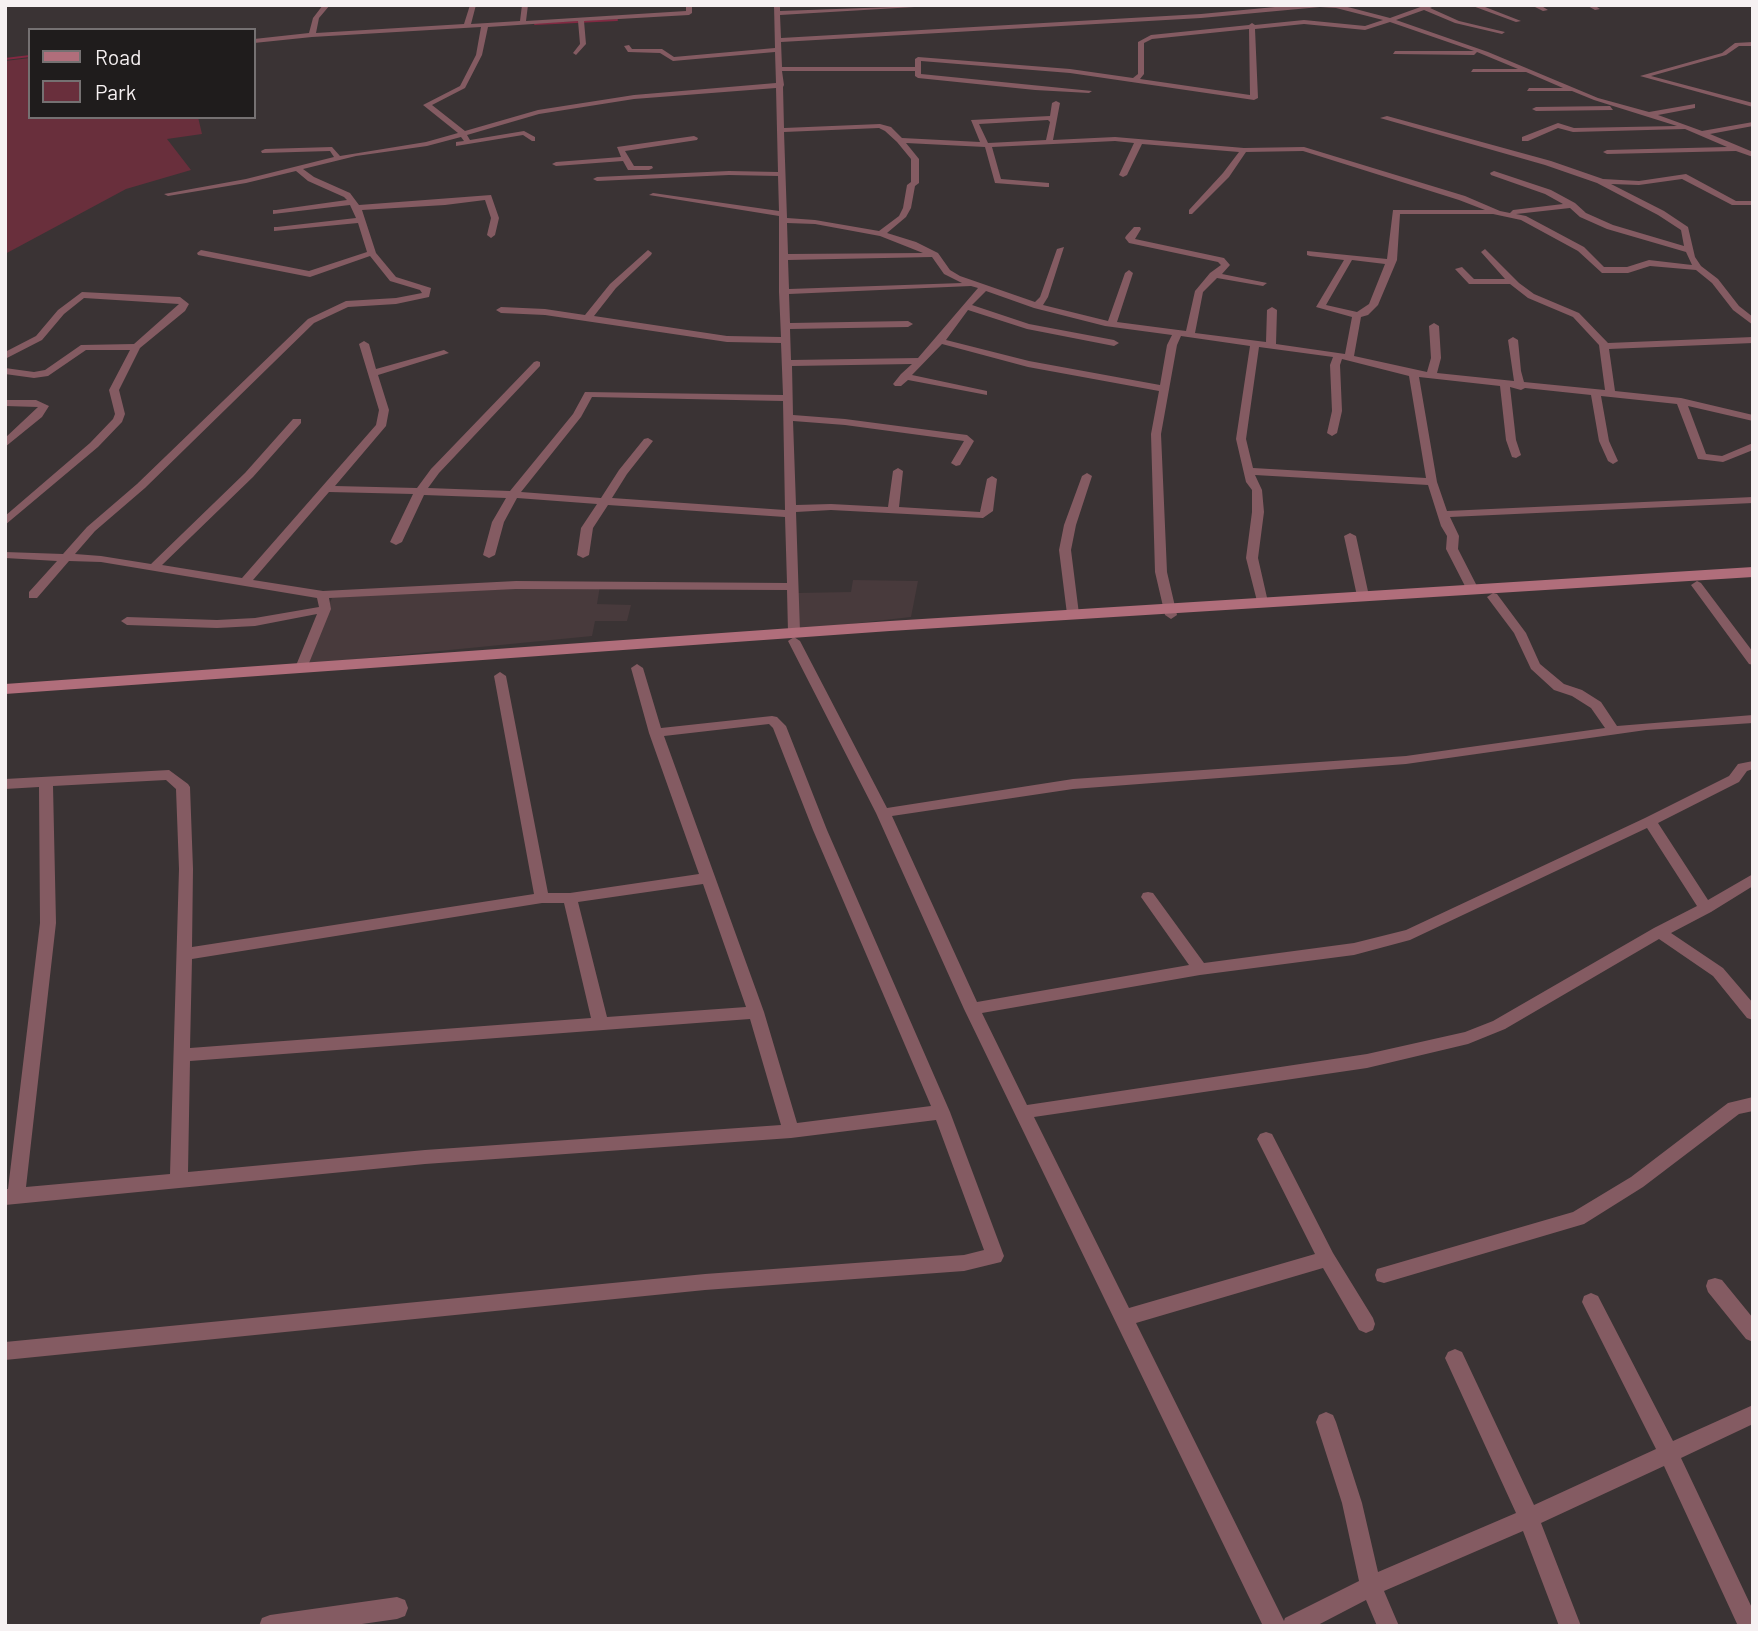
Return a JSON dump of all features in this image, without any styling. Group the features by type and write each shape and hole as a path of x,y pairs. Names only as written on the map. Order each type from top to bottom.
{"main road":[{"path":"5,689 1170,611 1262,602 1753,572"},
{"path":"5,697 1073,614 1493,597 1753,581"}],"street":[{"path":"312,35 316,18 327,5"},
{"path":"467,26 473,5"},
{"path":"523,23 525,5"},
{"path":"633,5 634,17"},
{"path":"256,41 312,35 689,13 689,5"},
{"path":"801,5 807,12"},
{"path":"945,5 858,7 807,12 778,9 783,292 794,636 883,813 972,1009 1275,1626"},
{"path":"627,46 630,51 662,51 673,59 779,45 1193,17 1320,5 1390,20 1486,53 1574,90 1691,128 1753,155"},
{"path":"1408,5 1457,22 1502,32"},
{"path":"1133,80 1139,79 1141,74 1141,42 1144,39 1252,25 1309,22 1365,28 1433,5"},
{"path":"1473,5 1518,21"},
{"path":"1534,5 1545,10"},
{"path":"1589,5 1597,9"},
{"path":"576,53 584,42 579,12"},
{"path":"468,142 462,132 427,105 463,87 479,55 485,25"},
{"path":"1089,91 1035,89 918,76 918,59 1133,80 1254,98 1252,25"},
{"path":"1753,44 1737,44 1724,54 1643,75 1753,105"},
{"path":"1395,53 1486,53"},
{"path":"780,69 917,69"},
{"path":"1473,71 1531,71"},
{"path":"168,194 338,159 427,144 538,112 597,102 781,85"},
{"path":"1529,90 1574,90"},
{"path":"1049,141 1056,103"},
{"path":"1650,114 1692,106"},
{"path":"1536,109 1626,108"},
{"path":"1046,184 998,181 986,145 974,122 1014,118 1053,120"},
{"path":"1384,118 1548,163 1600,181 1661,213 1685,229 1689,250 1698,268 1715,281 1736,308 1753,322"},
{"path":"1703,133 1753,124"},
{"path":"1525,139 1558,125 1573,130 1691,128"},
{"path":"782,130 880,126 888,129 900,140 915,159 915,183 902,217 881,234"},
{"path":"453,145 524,134 532,139"},
{"path":"664,176 657,169 631,168 620,149 694,138"},
{"path":"900,140 986,145 1049,141 1139,141 1244,150 1304,149 1462,198 1498,213 1523,218 1581,249 1602,270 1631,270 1648,263 1698,268"},
{"path":"1123,175 1139,141"},
{"path":"265,151 332,149 338,159"},
{"path":"1607,152 1739,149"},
{"path":"1192,212 1226,176 1244,150"},
{"path":"556,164 624,159"},
{"path":"33,595 66,556 311,321 346,304 396,301 426,295 428,290 393,279 372,253 355,205 348,195 312,179 298,169"},
{"path":"597,179 729,173 783,174"},
{"path":"1494,173 1572,205 1583,215 1610,227 1689,250"},
{"path":"1600,181 1640,183 1682,176 1735,202 1753,203"},
{"path":"653,195 881,234 913,244 935,255 947,272 980,286 1037,306 1112,324 1344,356 1414,374 1521,387 1681,401 1752,417"},
{"path":"276,212 355,205 445,203 488,197 495,218 491,235"},
{"path":"1349,259 1321,307 1357,316 1373,305 1391,261 1396,237 1396,212 1498,213 1572,205"},
{"path":"277,229 361,220"},
{"path":"1137,229 1129,238 1132,241 1221,260 1226,265 1199,291 1189,335"},
{"path":"1037,306 1044,297 1061,249"},
{"path":"1485,252 1511,281 1531,296 1576,315 1605,346 1611,395"},
{"path":"201,253 310,274 372,253"},
{"path":"588,318 612,286 648,253"},
{"path":"1310,253 1349,259 1391,261"},
{"path":"783,257 935,255"},
{"path":"1459,269 1472,282 1511,281"},
{"path":"1112,324 1129,273"},
{"path":"1213,275 1263,283"},
{"path":"783,292 980,286"},
{"path":"980,286 940,341 901,380 983,393"},
{"path":"5,356 39,338 61,312 82,295 180,300 184,304 136,347 114,390 120,414 118,420 94,445 5,522"},
{"path":"966,306 1027,326 1114,343"},
{"path":"501,310 545,312 727,339 786,340"},
{"path":"1271,345 1272,310"},
{"path":"1332,433 1337,411 1335,365 1344,356 1357,316"},
{"path":"784,326 908,324"},
{"path":"1431,376 1436,358 1434,326"},
{"path":"1170,611 1161,572 1156,434 1172,345 1177,334"},
{"path":"1513,340 1516,371 1521,387"},
{"path":"1605,346 1753,340"},
{"path":"940,341 1028,364 1165,389"},
{"path":"246,581 381,426 384,418 364,344"},
{"path":"1255,344 1241,439 1256,490 1258,512 1252,558 1262,602"},
{"path":"5,371 34,375 48,373 83,347 136,347"},
{"path":"373,373 444,353"},
{"path":"785,363 919,361"},
{"path":"396,541 420,491 435,471 537,364"},
{"path":"1414,374 1432,482 1454,539 1452,549 1473,590"},
{"path":"1505,385 1510,440 1516,455"},
{"path":"489,555 498,522 513,495 592,393 787,398"},
{"path":"1596,394 1604,441 1613,461"},
{"path":"1681,401 1702,457 1723,459 1753,446"},
{"path":"5,403 36,403 44,406 38,415 5,444"},
{"path":"787,418 845,422 967,438 969,441 956,463"},
{"path":"154,567 249,475 297,421"},
{"path":"583,555 587,528 648,441"},
{"path":"893,509 898,471"},
{"path":"1249,471 1432,482"},
{"path":"1073,614 1065,550 1070,525 1087,476"},
{"path":"327,489 513,495 791,512 831,507 983,515 987,511 992,479"},
{"path":"1444,514 1753,500"},
{"path":"1350,536 1363,596"},
{"path":"5,555 66,556 154,567 323,595 516,585 793,587"},
{"path":"1697,585 1753,661"},
{"path":"301,668 325,609 323,595"},
{"path":"1493,597 1520,633 1541,672 1559,687 1577,693 1596,705 1613,730"},
{"path":"127,621 230,623 325,609"},
{"path":"637,668 656,733 756,1012 791,1131"},
{"path":"500,676 542,898"},
{"path":"883,813 1073,785 1406,760 1613,730 1753,719"},
{"path":"5,1351 692,1284 964,1263 995,1256 942,1112 820,830 779,726 772,720 656,733"},
{"path":"972,1009 1200,969 1354,949 1410,934 1650,821 1734,779 1743,767 1753,765"},
{"path":"5,783 169,775 183,787 186,869 179,1179"},
{"path":"46,781 48,923 10,1196 425,1157 791,1131 942,1112"},
{"path":"1650,821 1706,908"},
{"path":"184,954 542,898 570,898 709,878"},
{"path":"1024,1112 1367,1061 1468,1038 1499,1025 1753,879"},
{"path":"1148,897 1200,969"},
{"path":"570,898 601,1025"},
{"path":"1659,932 1718,972 1753,1014"},
{"path":"182,1055 756,1012"},
{"path":"1384,1275 1578,1218 1637,1182 1734,1108 1753,1104"},
{"path":"1266,1139 1327,1259 1366,1324"},
{"path":"1125,1318 1327,1259"},
{"path":"1715,1286 1753,1334"},
{"path":"1591,1302 1668,1452 1749,1626"},
{"path":"1455,1358 1529,1518 1570,1626"},
{"path":"1293,1626 1371,1586 1529,1518 1753,1414"},
{"path":"1326,1422 1352,1503 1371,1586 1388,1626"},
{"path":"270,1626 397,1608"}],"shaded area":[{"path":"853,580 918,581 911,617 797,630 797,593 851,592"},
{"path":"600,586 597,604 631,605 627,621 595,621 592,636 307,664 333,595"}],"green space":[{"path":"28,58 28,119 198,119 202,134 167,139 191,170 126,189 5,254 5,61"}],"waterway":[{"path":"535,24 617,20"},
{"path":"5,59 28,56"}]}
